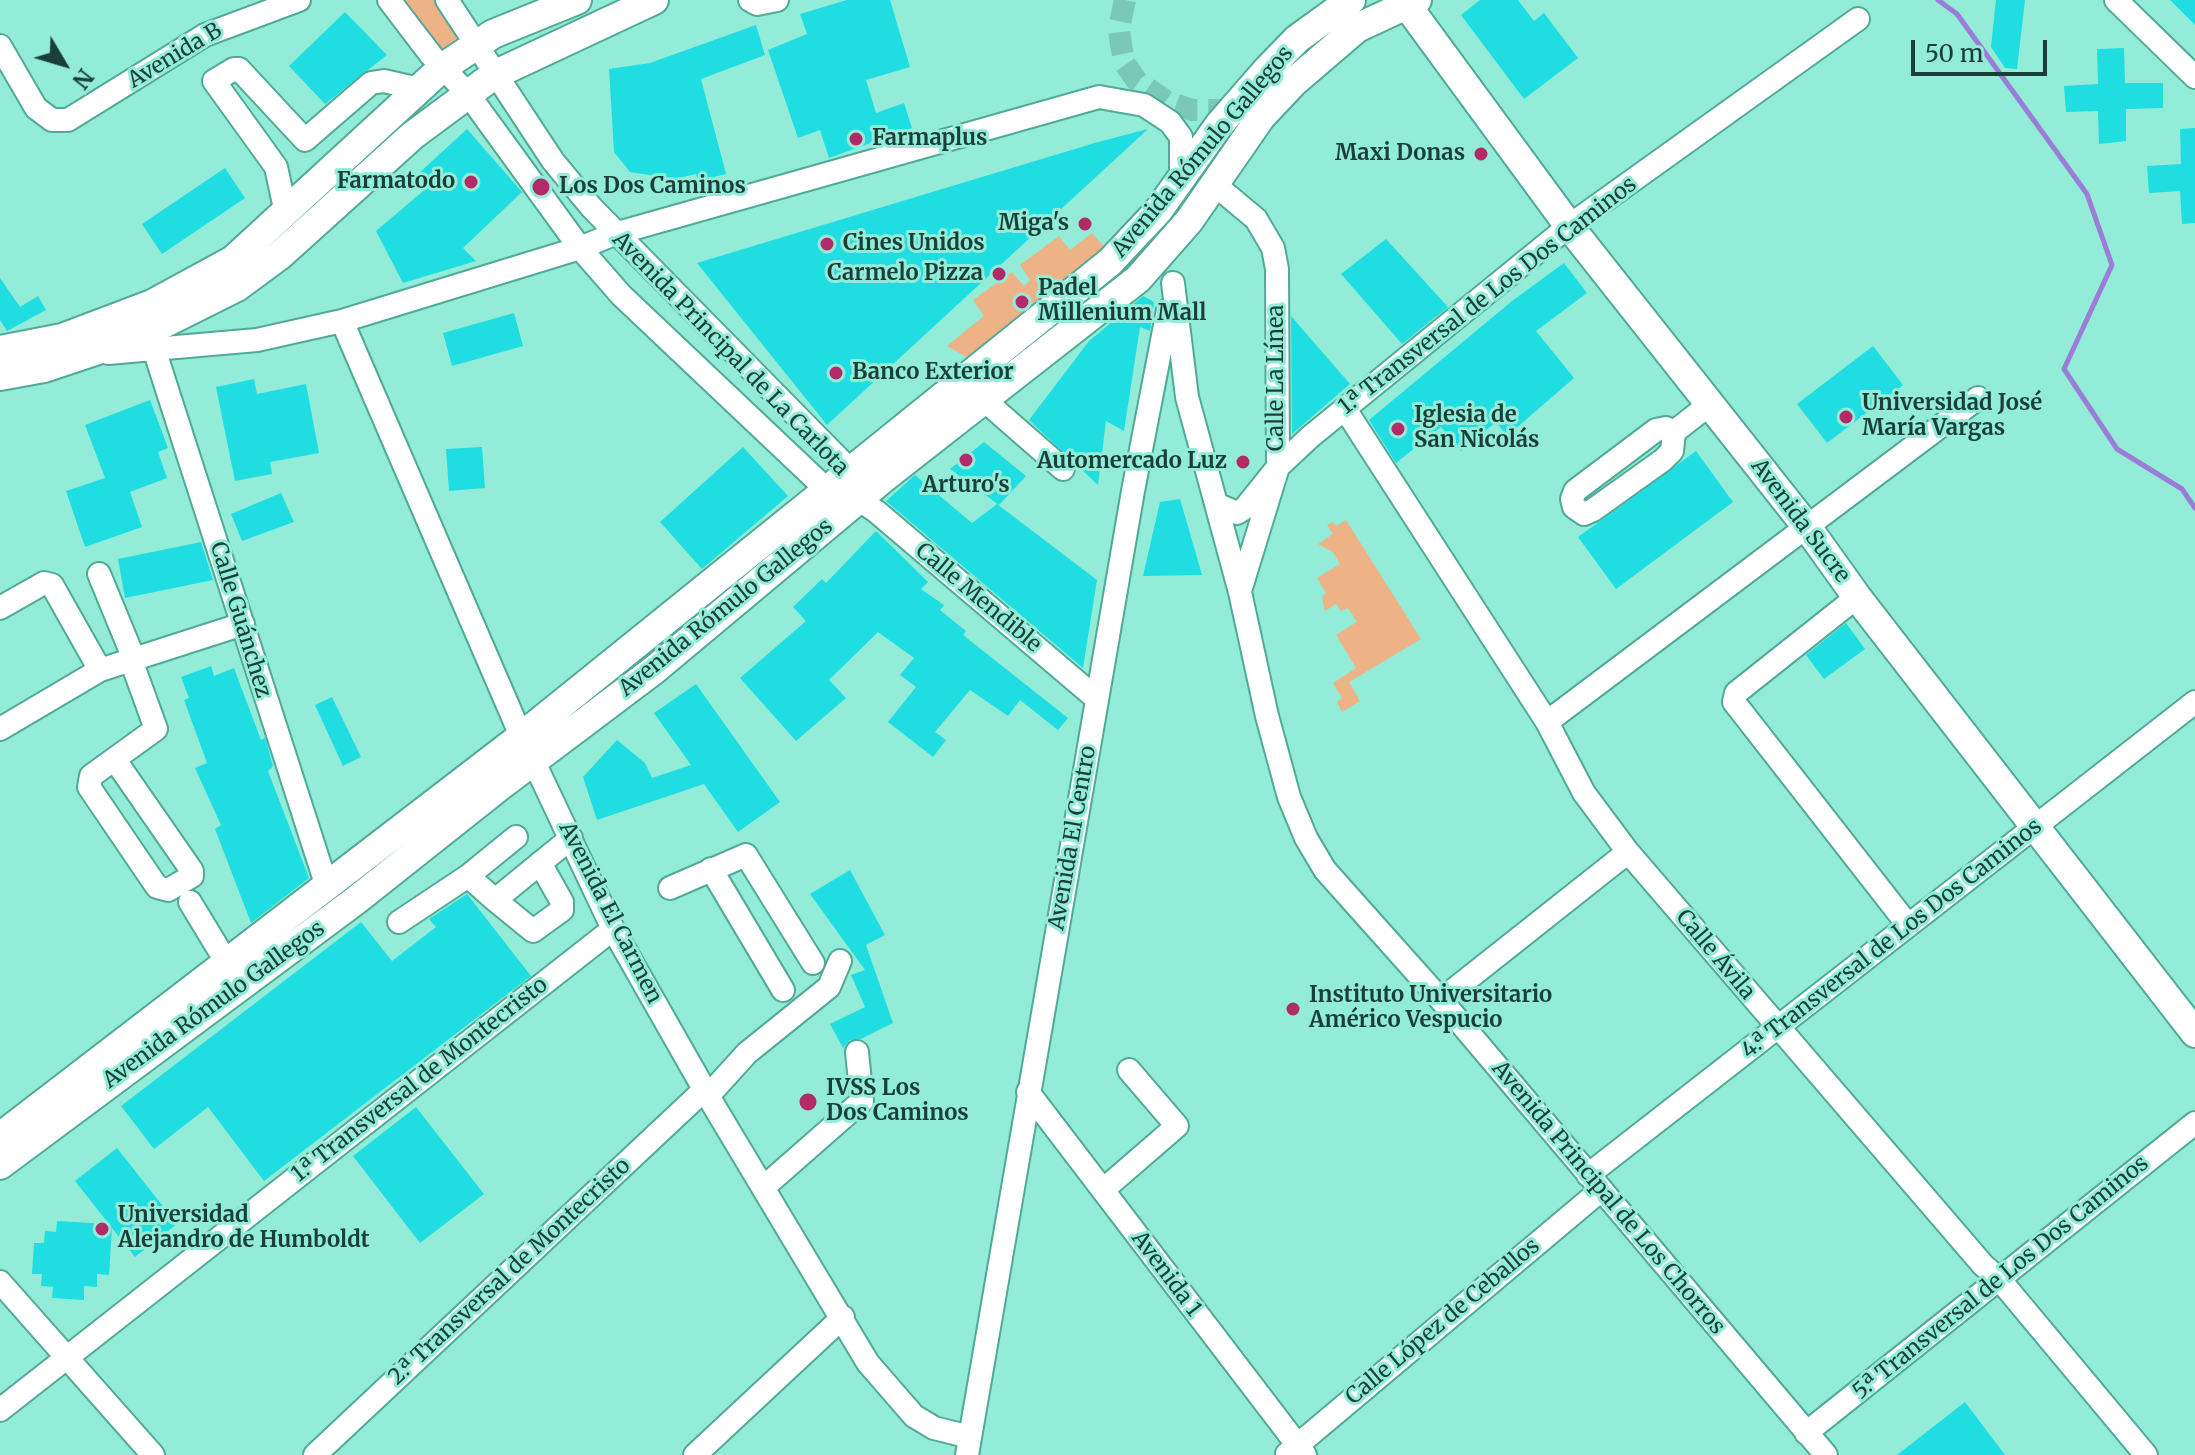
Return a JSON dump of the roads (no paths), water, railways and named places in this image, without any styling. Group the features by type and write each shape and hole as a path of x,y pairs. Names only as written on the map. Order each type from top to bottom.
{"main road":[{"path":"8,343 62,338 152,304 233,260 442,68 477,43 577,0"},
{"path":"0,376 44,368 137,337 237,287 279,256 380,162 494,75 654,0"},
{"name":"Avenida Rómulo Gallegos","path":"0,1165 355,901 825,488 1121,251 1181,180 1229,107 1297,39 1351,0"},
{"name":"Avenida Rómulo Gallegos","path":"0,1137 327,887 528,748 654,670 858,499 984,400 1162,274 1214,184 1261,117 1295,81 1357,28 1408,2"},
{"name":"Avenida Sucre","path":"1408,2 1569,226 1807,527 1857,597 2195,1033"}],"street":[{"name":"Avenida B","path":"0,46 36,108 52,120 68,120 205,35 299,0"},
{"name":"Avenida Principal de La Carlota","path":"389,0 442,68 468,94 580,248 621,295 825,488 858,499"},
{"name":"Avenida Principal de La Carlota","path":"447,0 553,161 614,234 679,295 849,469 858,499"},
{"path":"750,0 757,4 777,0"},
{"path":"2116,0 2195,77"},
{"name":"1.ª Transversal de Los Dos Caminos","path":"1278,467 1569,226 1858,19"},
{"path":"286,213 276,167 214,81 239,69 305,140"},
{"path":"276,167 371,83 384,81 419,89"},
{"path":"87,354 155,352 257,340 342,321 580,248 614,234 1099,97 1144,105 1170,122 1181,137 1181,180"},
{"name":"Calle La Línea","path":"1214,184 1256,219 1273,248 1277,269 1278,467 1240,592"},
{"path":"1121,251 1162,274"},
{"name":"Avenida Principal de Los Chorros","path":"1162,274 1171,355 1187,397 1240,592 1267,716 1289,797 1306,838 1325,870 1441,1000 1826,1455"},
{"name":"Avenida El Carmen","path":"342,321 528,748 613,929 706,1093 868,1363 893,1397 934,1428 968,1446"},
{"name":"Calle Guánchez","path":"155,352 327,887"},
{"name":"Avenida El Centro","path":"968,1446 1028,1092 1054,888 1097,699 1155,393 1171,355"},
{"path":"1155,393 1170,380 1178,384 1187,397"},
{"path":"1547,722 1978,398"},
{"path":"984,400 1063,469"},
{"path":"1674,432 1666,428 1656,430 1575,491 1574,507 1584,514 1593,510 1663,460 1672,451 1674,432 1710,404"},
{"name":"Calle Ávila","path":"1345,409 1547,722 1584,793 1628,852 1983,1265 2000,1280 2146,1455"},
{"path":"1216,504 1237,513 1245,508 1278,467"},
{"name":"Calle Mendible","path":"858,499 1097,699"},
{"path":"99,574 156,729 91,776 89,787 157,887 168,890 192,876 192,871 115,760"},
{"path":"0,608 44,583 52,585 100,670"},
{"path":"1857,597 1736,693 1734,702 1908,925"},
{"path":"0,729 100,670 243,624"},
{"name":"4.ª Transversal de Los Dos Caminos","path":"1594,1182 1777,1027 2195,702"},
{"path":"399,922 468,876 516,837"},
{"path":"495,900 571,838"},
{"path":"1441,1000 1628,852"},
{"path":"670,888 742,855 750,858 813,963"},
{"path":"468,876 533,931 562,910 562,902 540,863"},
{"path":"711,869 783,990"},
{"path":"190,902 227,963"},
{"name":"1.ª Transversal de Montecristo","path":"0,1410 613,929"},
{"name":"2.ª Transversal de Montecristo","path":"315,1455 747,1053 829,987 840,961"},
{"path":"764,1187 862,1101 857,1052"},
{"path":"1103,1190 1177,1126 1129,1070"},
{"name":"Avenida 1","path":"1028,1092 1296,1452"},
{"name":"5.ª Transversal de Los Dos Caminos","path":"1806,1433 2195,1123"},
{"name":"Calle López de Ceballos","path":"1296,1452 1594,1182"},
{"path":"0,1282 153,1455"},
{"path":"695,1455 843,1317"},
{"path":"950,1455 968,1446"}],"waterway":[{"path":"1938,0 1957,14 2087,194 2112,265 2064,369 2117,449 2182,489 2195,508"}],"tunnel":[{"path":"1125,0 1119,28 1121,45 1125,64 1137,81 1166,101 1192,110 1221,110"}],"place":[{"name":"Farmaplus","path":"856,139"},
{"name":"Maxi Donas","path":"1481,154"},
{"name":"Farmatodo","path":"471,182"},
{"name":"Los Dos Caminos","path":"541,187"},
{"name":"Miga's","path":"1085,224"},
{"name":"Cines Unidos","path":"827,244"},
{"name":"Carmelo Pizza","path":"999,274"},
{"name":"Padel Millenium Mall","path":"1022,302"},
{"name":"Banco Exterior","path":"836,373"},
{"name":"Universidad José María Vargas","path":"1846,417"},
{"name":"Iglesia de San Nicolás","path":"1398,429"},
{"name":"Arturo's","path":"966,460"},
{"name":"Automercado Luz","path":"1243,462"},
{"name":"Instituto Universitario Américo Vespucio","path":"1293,1009"},
{"name":"IVSS Los Dos Caminos","path":"808,1102"},
{"name":"Universidad Alejandro de Humboldt","path":"102,1229"}]}
